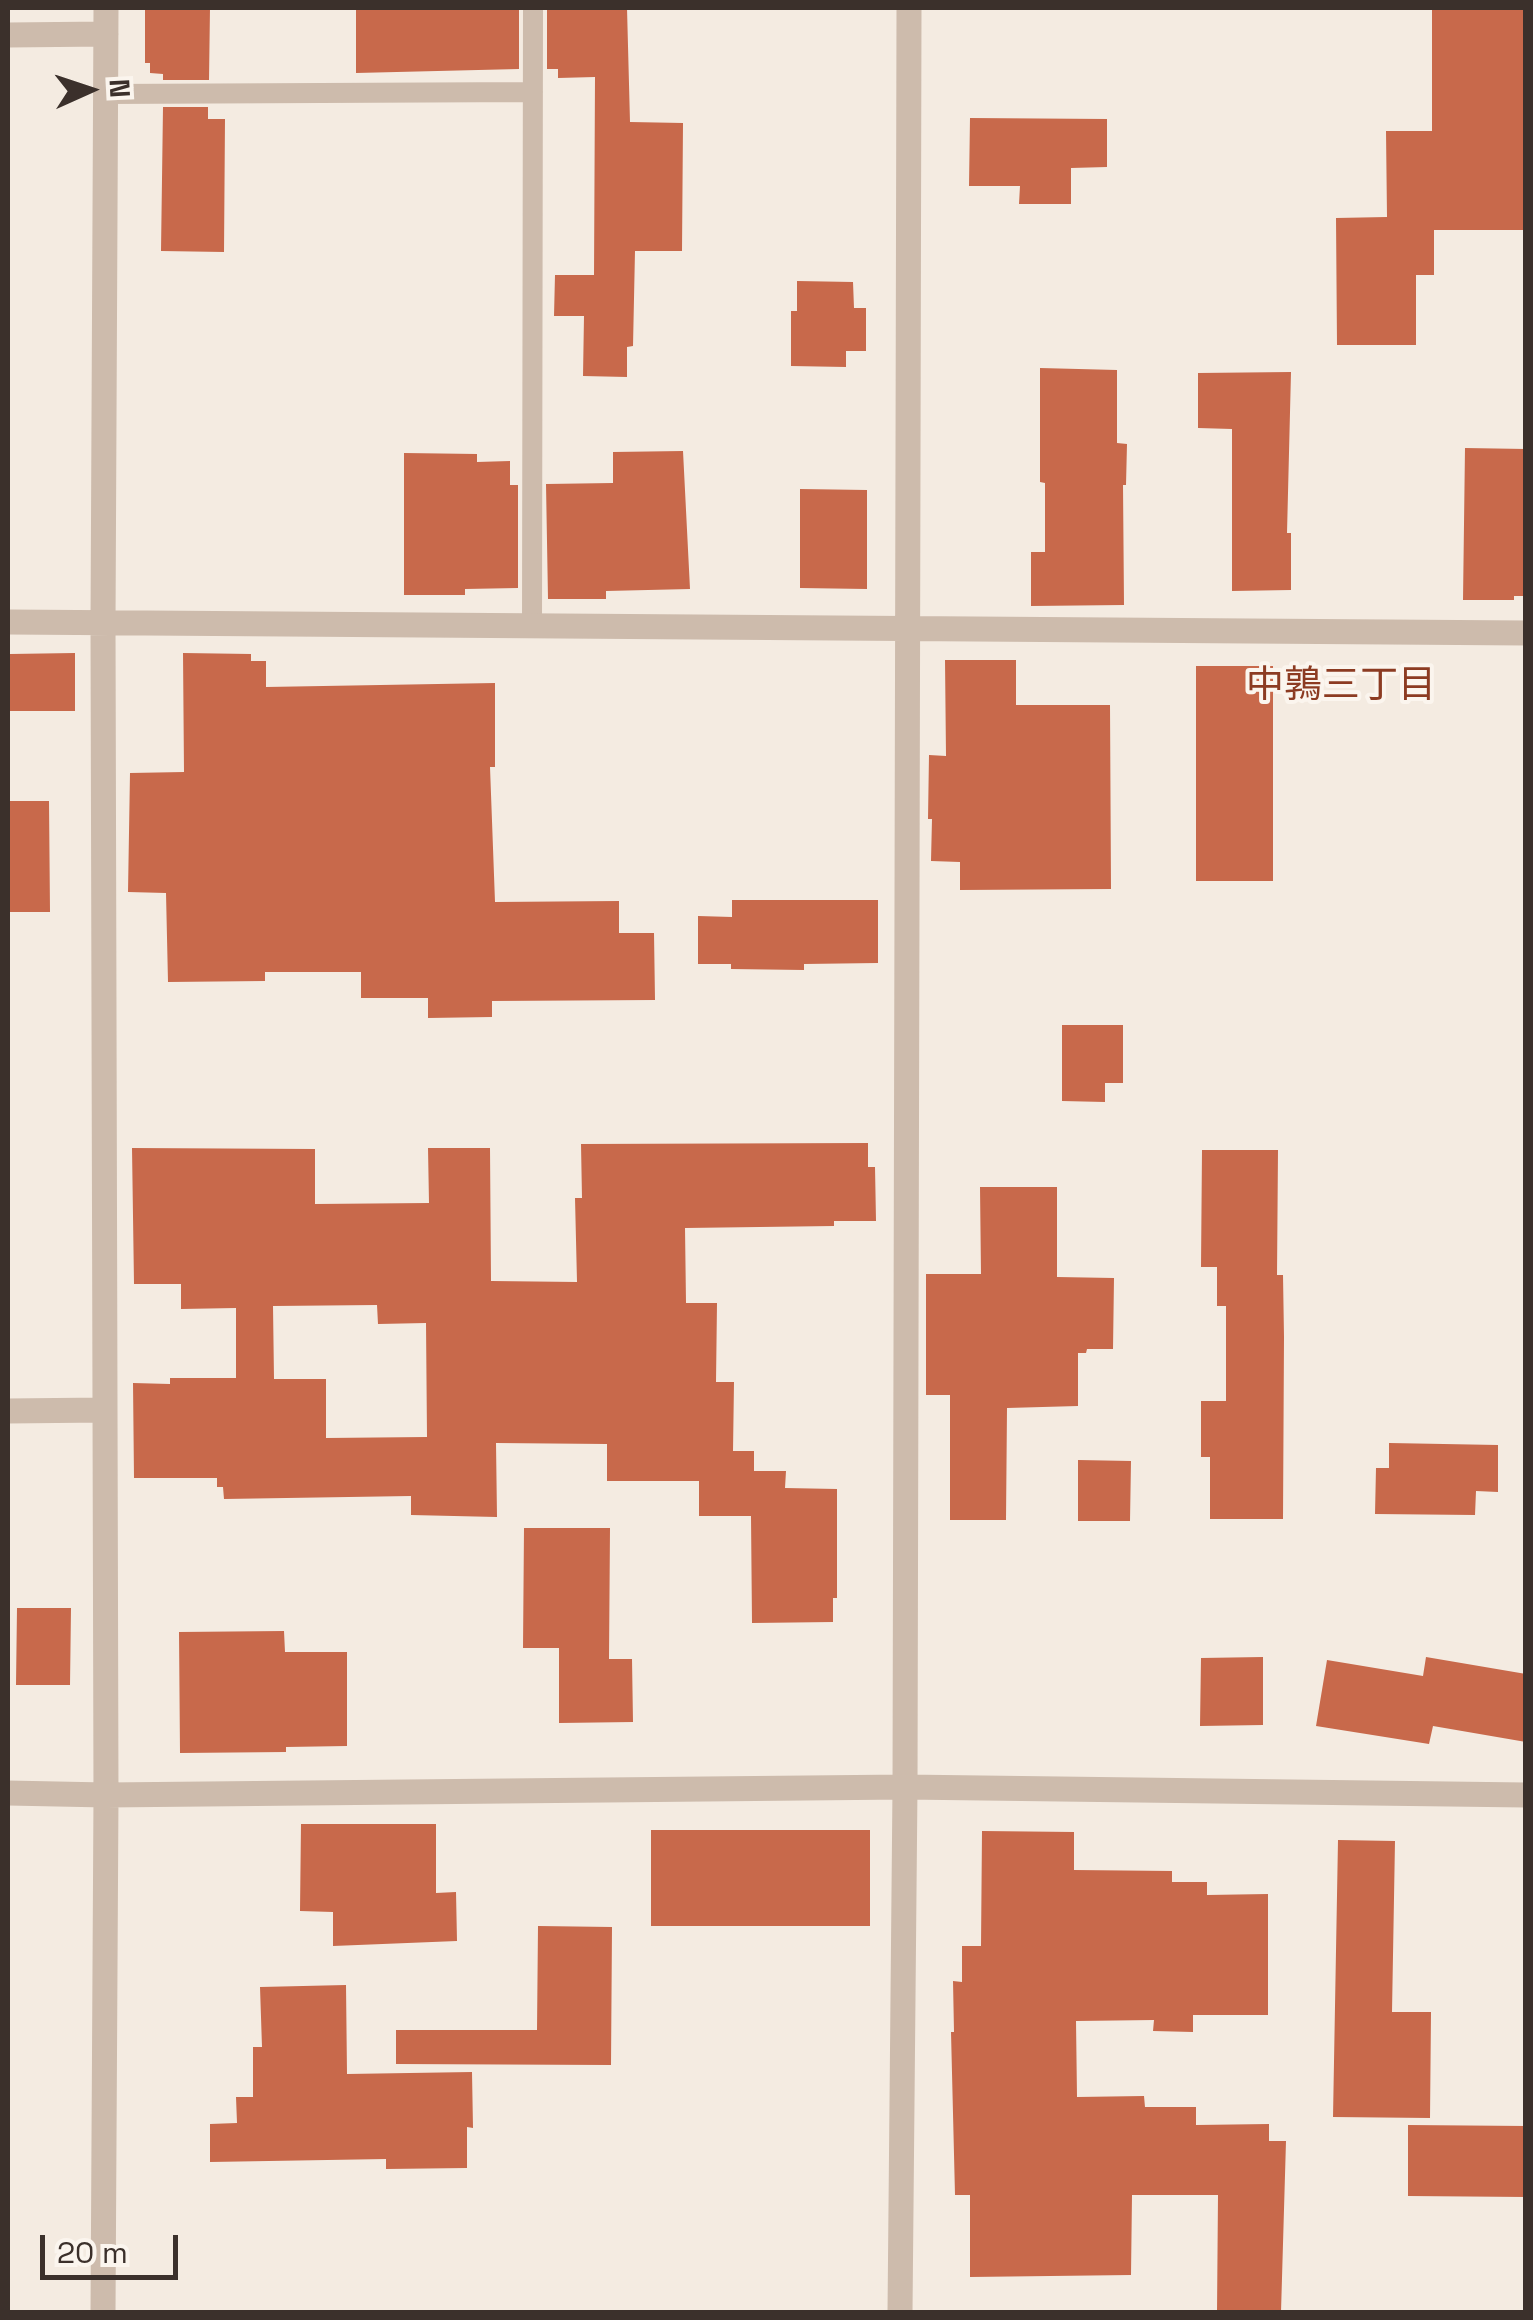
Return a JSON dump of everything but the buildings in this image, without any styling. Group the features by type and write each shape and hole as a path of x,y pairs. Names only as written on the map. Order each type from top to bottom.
{"street":[{"path":"103,2312 106,8"},
{"path":"900,2312 909,8"},
{"path":"8,35 106,34"},
{"path":"8,622 1526,632"},
{"path":"8,1411 104,1410"},
{"path":"8,1793 905,1786 1526,1795"}],"lane":[{"path":"532,625 533,8"},
{"path":"106,94 533,92"}],"district":[{"name":"中鶉三丁目","path":"1341,687"}]}
